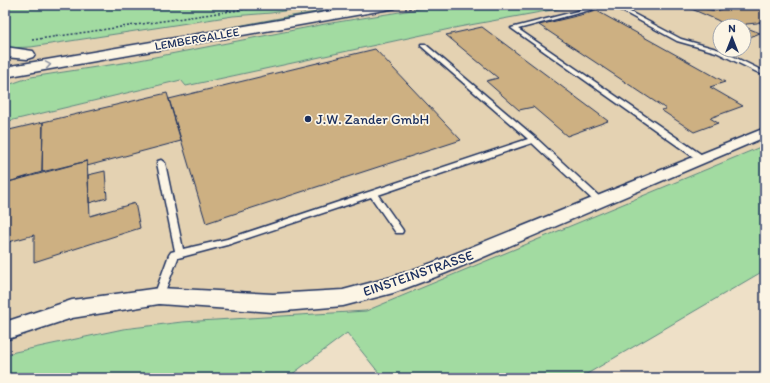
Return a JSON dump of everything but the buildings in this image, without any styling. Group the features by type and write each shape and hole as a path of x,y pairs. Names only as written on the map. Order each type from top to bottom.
{"main road":[{"name":"LEMBERGALLEE","path":"6,69 26,48 342,5"},
{"name":"LEMBERGALLEE","path":"6,69 113,54 390,5"},
{"path":"5,52 26,48"}],"street":[{"name":"EINSTEINSTRASSE","path":"5,331 72,309 160,296 274,303 343,298 393,285 439,268 765,132"}],"lane":[{"path":"607,5 514,28 702,159"},
{"path":"613,5 679,40 718,51 765,74"},
{"path":"423,45 533,140 599,201"},
{"path":"160,296 174,255 226,242 533,140"},
{"path":"161,163 180,254"},
{"path":"373,193 399,231"}],"path":[{"path":"228,5 228,12"},
{"path":"26,48 273,5"},
{"path":"759,22 765,26"}],"shaded area":[{"path":"322,5 443,5 325,24 129,62 31,77 5,86 5,48 31,47 233,16 271,13"},
{"path":"579,5 765,5 765,145 366,311 182,322 123,329 5,355 5,122 181,80 186,86 459,27"}],"green space":[{"path":"5,5 322,5 271,13 233,16 31,47 5,48"},
{"path":"361,5 371,5 5,69 5,67 132,46 285,17"},
{"path":"443,5 579,5 459,27 186,86 181,80 5,122 5,86 31,77 129,62 325,24"},
{"path":"765,145 765,270 580,378 383,378 347,333 287,378 5,378 5,355 123,329 182,322 366,311"}],"place":[{"name":"J.W. Zander GmbH","path":"308,119"}]}
